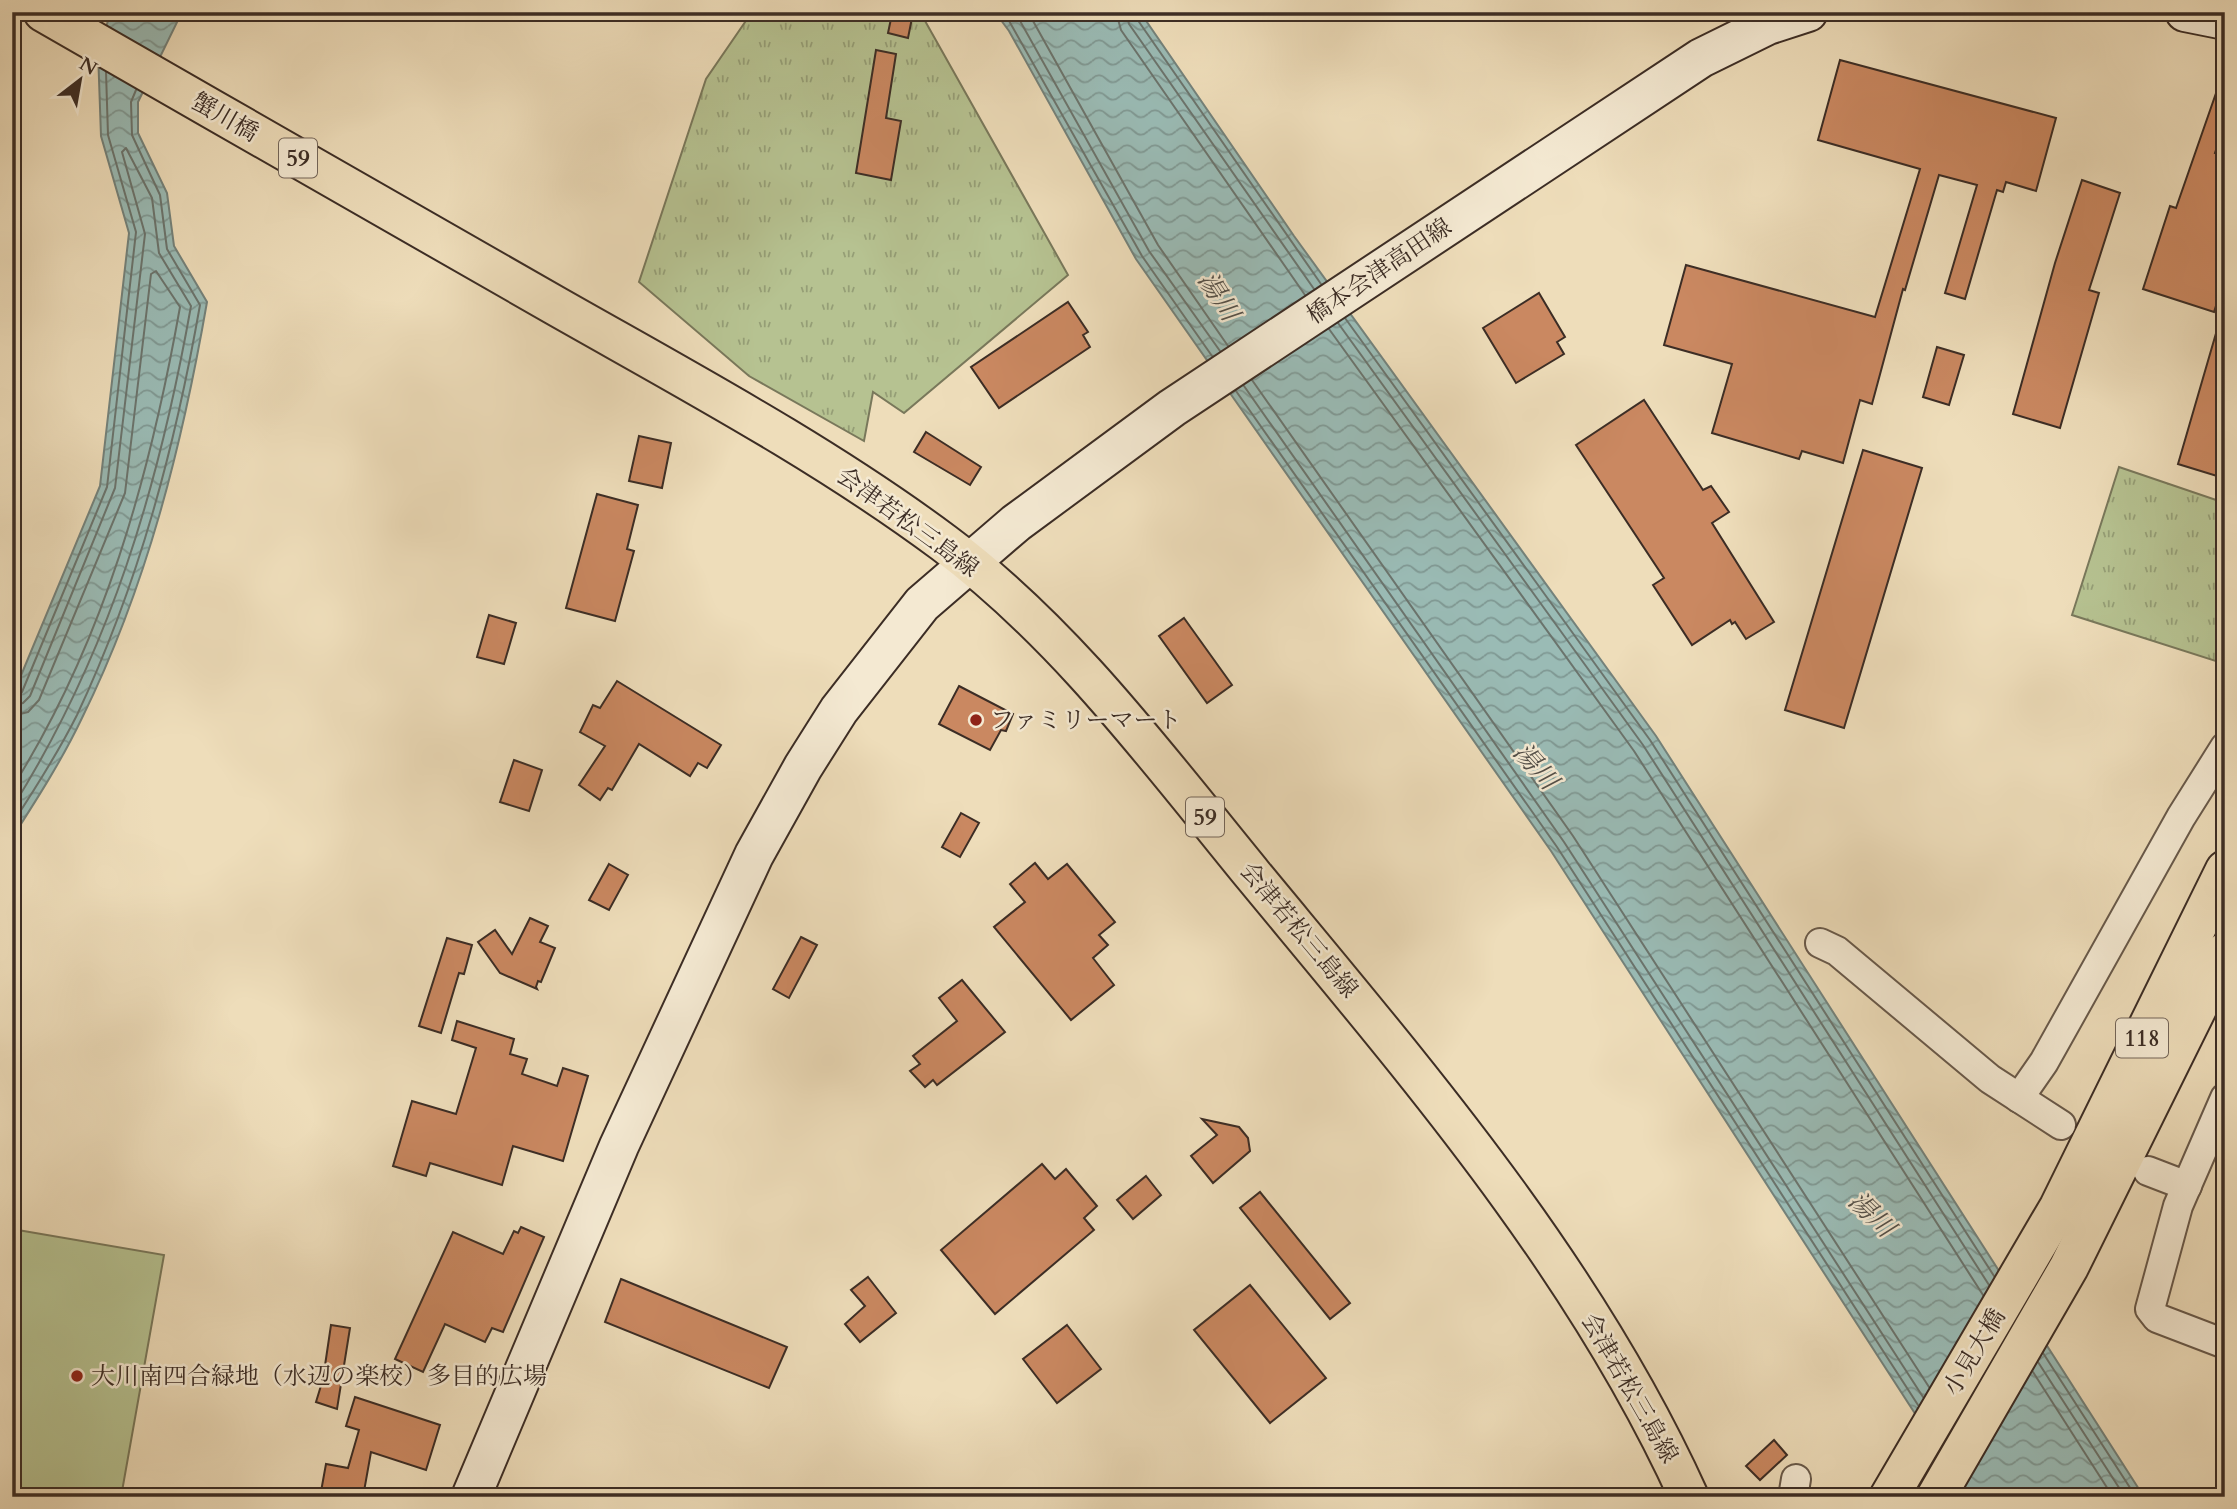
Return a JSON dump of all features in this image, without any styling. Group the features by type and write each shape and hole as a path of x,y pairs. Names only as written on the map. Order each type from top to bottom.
{"main road":[{"name":"蟹川橋","path":"43,12 553,304"},
{"name":"会津若松三島線","path":"553,304 826,463 888,503 968,563 1032,620 1096,687 1411,1066 1503,1186 1658,1429 1689,1497"},
{"name":"118","path":"2076,1215 2225,870"},
{"name":"118","path":"2076,1215 2225,952"},
{"name":"小見大橋","path":"1889,1497 2076,1215"},
{"name":"小見大橋","path":"1936,1497 2076,1215"}],"street":[{"name":"橋本会津高田線","path":"471,1497 620,1146 754,855 803,767 868,671 922,604 968,563 1072,481 1172,408 1701,58 1768,25 1808,12"},
{"path":"2185,12 2225,20"},
{"path":"2019,1098 2044,1062 2181,817 2225,747"},
{"path":"1820,943 1837,951 1990,1079 2061,1125"},
{"path":"2225,1098 2178,1206 2150,1309 2157,1318 2225,1343"},
{"path":"2148,1171 2187,1186"}],"green space":[{"path":"752,12 920,12 1068,275 904,413 873,392 864,441 749,376 639,282 706,79"},
{"path":"2119,467 2225,503 2225,664 2072,615"},
{"name":"大川南四合緑地（水辺の楽校）多目的広場","path":"12,1229 164,1255 121,1497 12,1497"}],"water":[{"path":"111,12 182,12 138,102 138,133 167,193 174,246 207,302 174,462 144,566 105,668 74,734 12,838 12,697 100,486 129,233 101,136 98,51"},
{"name":"湯川","path":"995,12 1140,12 1294,236 1656,736 2144,1497 1969,1497 1551,851 1136,259 1009,31"}],"building":[{"path":"892,14 912,18 908,38 888,33"},
{"path":"876,50 896,54 886,118 901,121 891,180 856,173"},
{"path":"1840,60 2056,118 2036,191 2006,182 2003,192 1997,190 1965,299 1945,293 1977,185 1939,175 1905,290 1903,289 1872,404 1860,400 1843,463 1802,451 1799,459 1712,433 1732,364 1664,345 1686,265 1875,317 1920,169 1818,140"},
{"path":"2222,76 2225,76 2225,123 2215,153 2225,155 2225,278 2214,312 2143,289 2170,206 2176,208"},
{"path":"2082,180 2120,193 2089,290 2099,293 2060,428 2013,414 2055,263"},
{"path":"1539,293 1565,337 1557,342 1564,354 1516,383 1483,328"},
{"path":"1068,302 1088,332 1083,335 1090,347 999,408 971,367"},
{"path":"2219,323 2225,323 2225,448 2217,476 2178,464"},
{"path":"1937,347 1964,355 1949,405 1923,397"},
{"path":"1644,400 1703,490 1711,486 1729,512 1712,523 1774,622 1746,639 1735,622 1732,624 1730,620 1692,645 1653,585 1664,578 1576,445"},
{"path":"926,432 981,467 970,485 914,452"},
{"path":"639,436 671,443 662,488 629,481"},
{"path":"1863,450 1922,468 1844,728 1785,710"},
{"path":"597,494 638,505 627,549 634,551 615,621 566,608"},
{"path":"489,615 516,623 504,664 477,657"},
{"path":"1184,618 1232,685 1207,703 1159,636"},
{"path":"617,681 721,745 707,768 698,763 690,776 639,744 612,790 608,788 600,800 579,785 605,746 580,732 593,705 600,708"},
{"name":"ファミリーマート","path":"959,686 1013,714 1006,731 1001,730 990,750 939,724"},
{"path":"514,760 542,770 529,811 500,802"},
{"path":"961,813 979,823 960,857 942,847"},
{"path":"1035,863 1048,879 1067,864 1115,922 1099,935 1108,945 1093,958 1114,985 1071,1020 994,927 1025,902 1010,884"},
{"path":"609,864 628,875 609,910 589,900"},
{"path":"530,918 548,926 540,942 555,948 541,982 538,981 537,989 500,973 478,942 495,930 512,954"},
{"path":"801,937 817,945 789,998 773,989"},
{"path":"447,938 472,945 464,974 459,973 441,1033 419,1026"},
{"path":"962,980 1005,1032 937,1085 933,1080 925,1087 910,1071 920,1064 913,1056 957,1021 939,998"},
{"path":"457,1021 514,1039 510,1054 527,1059 522,1074 557,1086 563,1068 588,1076 563,1161 513,1146 502,1185 430,1163 426,1176 393,1166 412,1101 456,1114 476,1048 452,1040"},
{"path":"1202,1119 1239,1127 1248,1138 1250,1151 1213,1183 1191,1156 1217,1135"},
{"path":"1042,1164 1055,1179 1066,1169 1097,1206 1084,1218 1094,1230 995,1314 941,1250"},
{"path":"1146,1176 1161,1195 1133,1219 1117,1200"},
{"path":"1260,1192 1350,1303 1330,1319 1240,1208"},
{"path":"521,1227 544,1237 503,1332 492,1328 485,1342 445,1324 423,1372 395,1359 453,1232 503,1254 514,1231 518,1233"},
{"path":"868,1277 896,1313 860,1342 845,1324 865,1306 851,1290"},
{"path":"621,1279 787,1347 769,1388 605,1322"},
{"path":"1250,1285 1326,1378 1270,1423 1194,1330"},
{"path":"331,1325 350,1328 337,1409 316,1402 323,1379"},
{"path":"1067,1325 1101,1369 1057,1403 1023,1359"},
{"path":"355,1397 440,1425 426,1470 371,1452 363,1497 320,1497 326,1464 348,1468 359,1430 346,1426"},
{"path":"1774,1440 1787,1455 1760,1480 1746,1466"}],"place":[{"name":"ファミリーマート","path":"976,720"},
{"name":"大川南四合緑地（水辺の楽校）多目的広場","path":"77,1376"}]}
